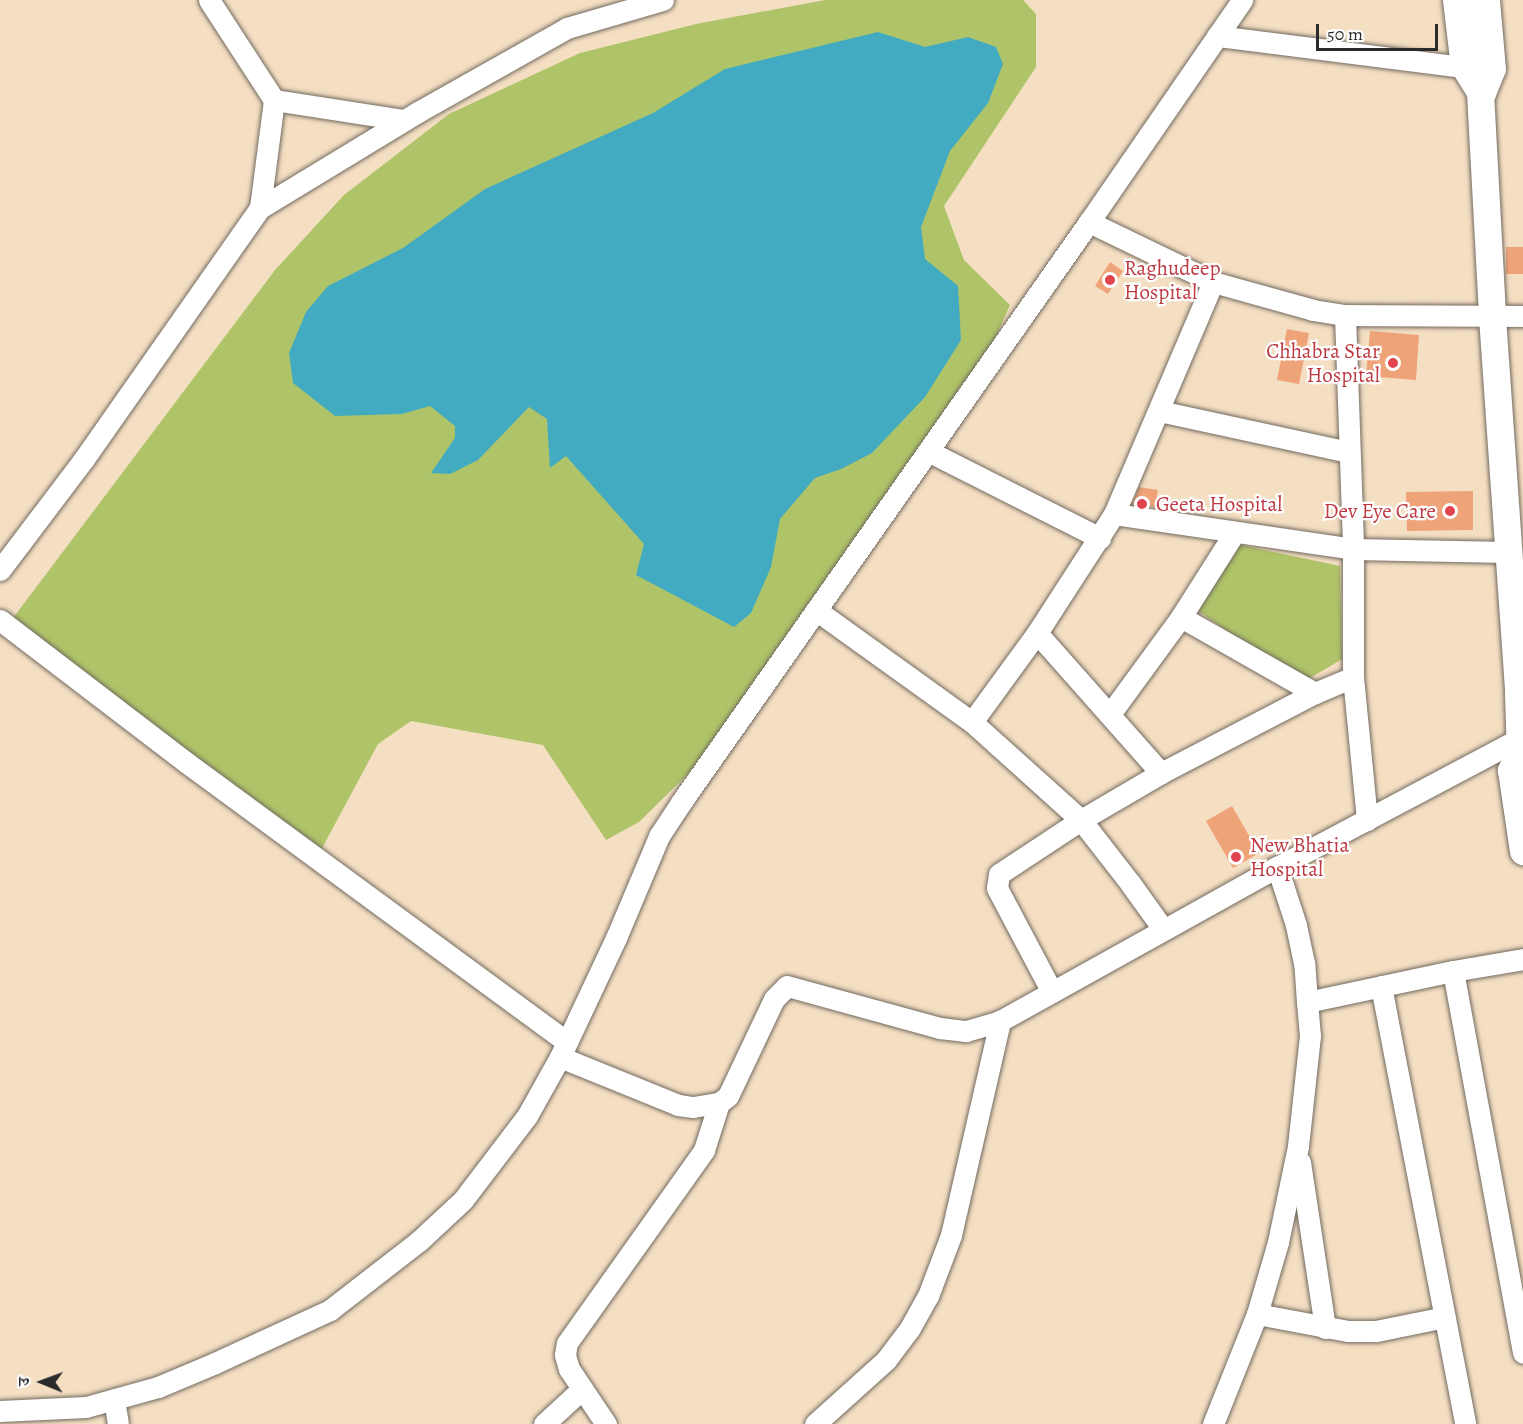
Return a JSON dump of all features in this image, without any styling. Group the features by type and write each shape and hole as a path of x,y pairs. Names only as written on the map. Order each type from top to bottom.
{"main road":[{"path":"1476,0 1507,552 1520,684 1521,751 1511,770 1523,851"}],"street":[{"path":"209,0 274,100 260,208"},
{"path":"0,570 84,459 260,208 403,120 567,28 663,0"},
{"path":"0,1411 86,1407 158,1387 330,1310 419,1241 463,1200 527,1116 563,1050 616,938 659,836 1242,0"},
{"path":"1453,0 1461,68 1482,101"},
{"path":"1482,101 1495,69 1490,0"},
{"path":"1217,36 1461,68"},
{"path":"274,100 403,120"},
{"path":"1089,222 1213,282 1285,303 1345,315 1523,316"},
{"path":"972,722 1037,633 1100,538 1160,411 1213,282"},
{"path":"1345,315 1353,549 1353,677 1367,820"},
{"path":"1160,411 1348,452"},
{"path":"927,451 1100,538"},
{"path":"1113,514 1353,549 1507,552"},
{"path":"1110,714 1181,617 1235,532"},
{"path":"816,609 972,722 1081,820 1163,929"},
{"path":"1181,617 1315,693"},
{"path":"0,620 563,1050 678,1106 693,1107 719,1103"},
{"path":"1037,633 1161,773"},
{"path":"1052,992 997,888 999,874 1081,820 1161,773 1315,693 1353,677"},
{"path":"606,1424 566,1362 567,1343 704,1150 719,1103 733,1088 774,999 787,986 940,1028 966,1031 1000,1021 1163,929 1367,820 1521,751"},
{"path":"1213,1424 1257,1314 1278,1242 1298,1146 1310,1036 1304,963 1296,925 1277,867"},
{"path":"1307,1002 1453,971 1523,959"},
{"path":"1453,971 1523,1353"},
{"path":"1382,986 1465,1424"},
{"path":"815,1424 886,1360 910,1328 928,1296 951,1235 1000,1021"},
{"path":"1298,1146 1325,1328"},
{"path":"1257,1314 1348,1332 1376,1331 1445,1317"},
{"path":"544,1424 582,1389"},
{"path":"114,1399 118,1424"}],"green space":[{"path":"825,0 1023,0 1036,14 1036,67 944,206 964,260 1010,305 992,346 694,768 639,822 606,840 543,745 411,721 378,744 320,852 10,622 275,270 344,195 449,114 580,53 696,24"},
{"path":"1231,543 1340,566 1342,659 1302,683 1194,608"}],"water":[{"path":"878,32 925,47 968,37 996,47 1003,64 988,103 950,151 921,227 925,259 958,286 961,340 925,397 872,453 841,469 815,478 780,519 771,567 751,613 734,627 636,575 644,544 566,456 550,468 547,419 529,407 478,460 450,474 431,473 455,438 455,426 430,406 402,414 335,416 293,383 289,353 306,312 328,286 403,248 485,189 653,113 725,69"}],"building":[{"path":"1506,247 1523,247 1523,274 1506,274"},
{"path":"1110,262 1123,271 1108,294 1095,286"},
{"path":"1287,329 1309,333 1299,384 1277,380"},
{"path":"1370,331 1419,335 1416,380 1366,376"},
{"path":"1139,487 1158,490 1155,507 1132,504"},
{"path":"1473,491 1473,530 1407,531 1406,492"},
{"path":"1232,806 1259,853 1233,868 1206,821"}],"place":[{"name":"Raghudeep Hospital","path":"1110,280"},
{"name":"Chhabra Star Hospital","path":"1393,363"},
{"name":"Geeta Hospital","path":"1142,504"},
{"name":"Dev Eye Care","path":"1450,511"},
{"name":"New Bhatia Hospital","path":"1236,857"}]}
